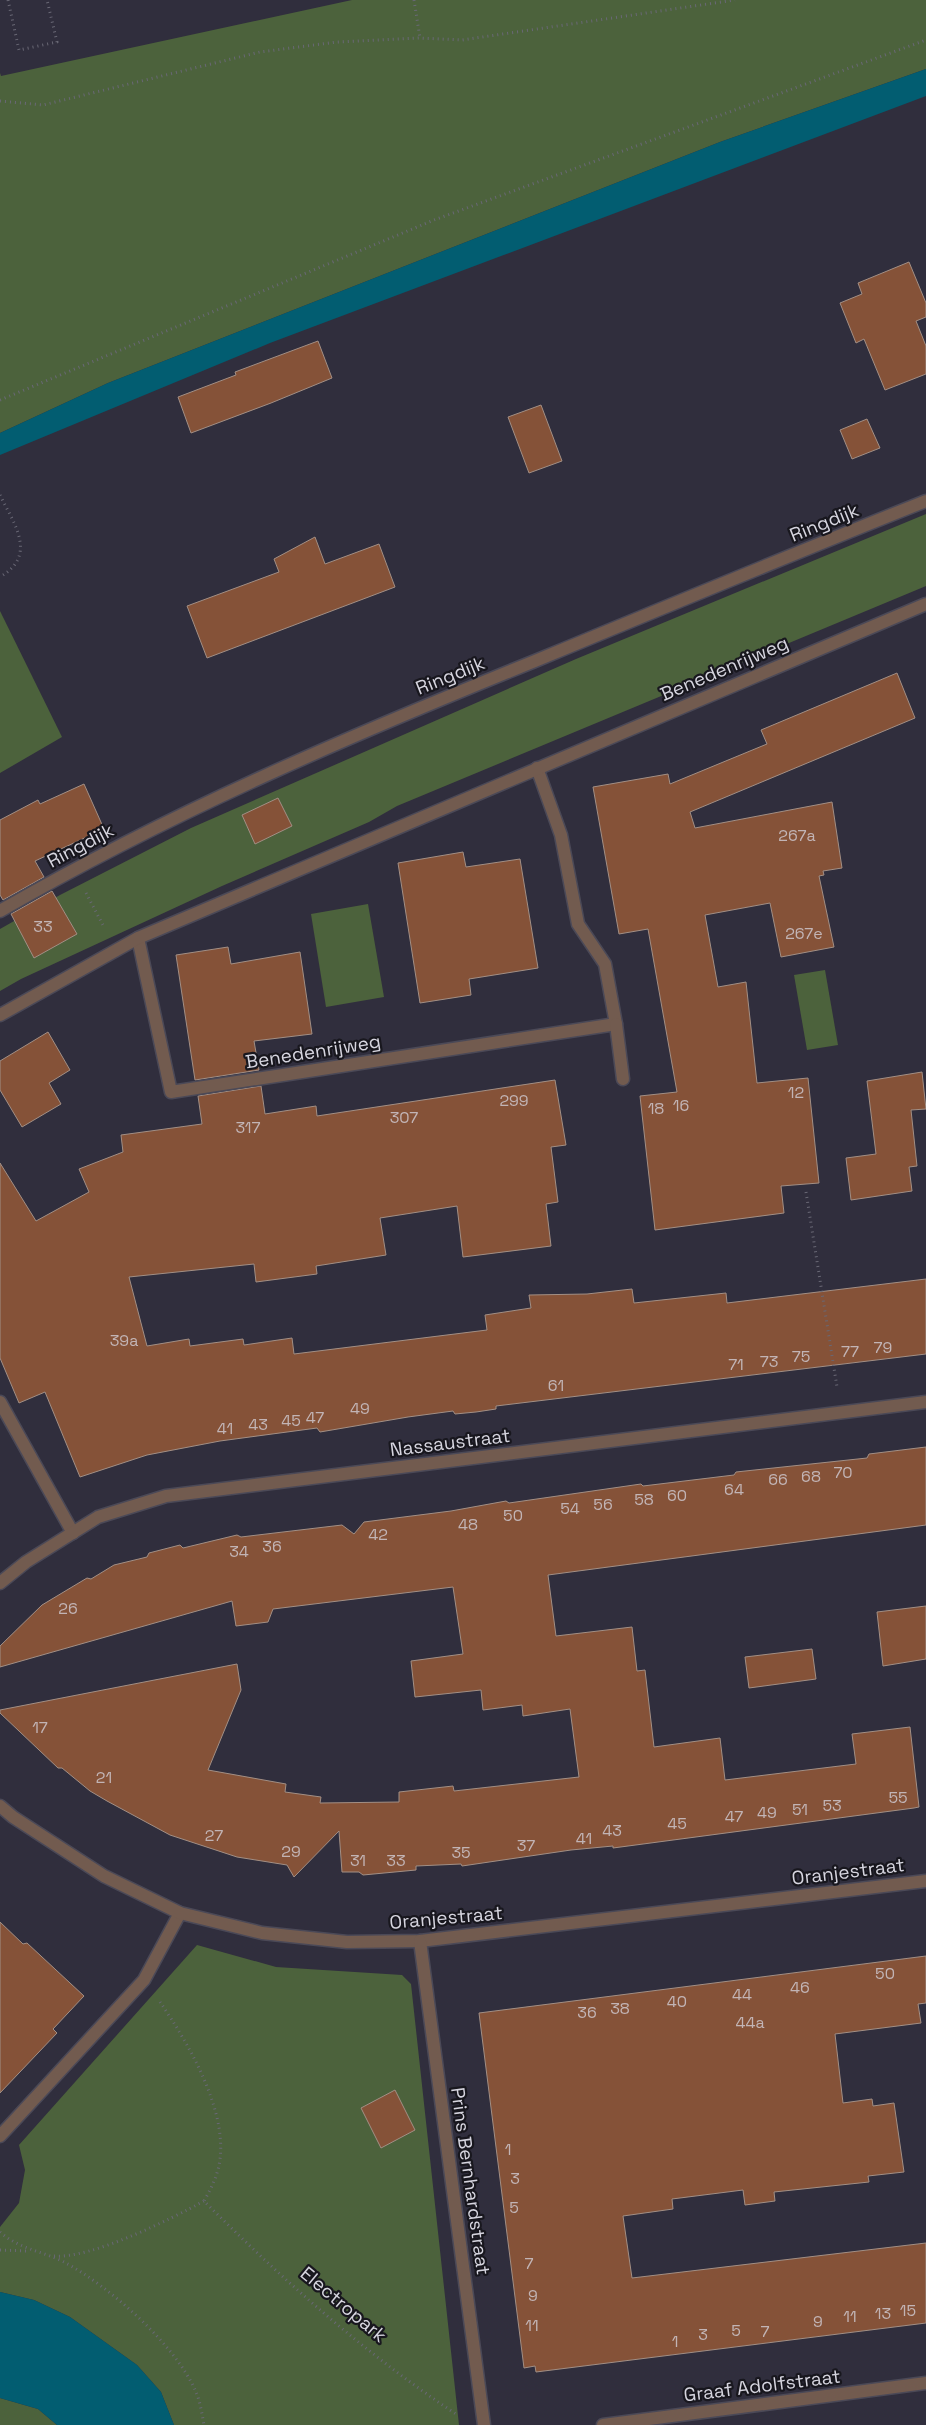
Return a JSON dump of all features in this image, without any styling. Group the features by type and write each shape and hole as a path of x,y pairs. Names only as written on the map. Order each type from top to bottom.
{"street":[{"name":"Ringdijk","path":"0,911 73,869 261,776 365,730 926,500"},
{"name":"Benedenrijweg","path":"0,1016 138,938 926,604"},
{"path":"537,768 561,835 578,924 605,964 616,1024 623,1079"},
{"name":"Benedenrijweg","path":"138,938 171,1092 616,1024"},
{"path":"0,1402 73,1533"},
{"name":"Nassaustraat","path":"0,1583 26,1562 98,1517 166,1496 926,1402"},
{"name":"Oranjestraat","path":"0,1806 13,1817 104,1876 180,1913 262,1933 347,1942 420,1941 926,1881"},
{"path":"0,2136 144,1980 180,1913"},
{"name":"Prins Bernhardstraat","path":"420,1941 484,2425"},
{"name":"Graaf Adolfstraat","path":"602,2425 926,2383"}],"path":[{"path":"8,0 19,50 56,42 47,0"},
{"path":"414,0 420,38"},
{"path":"0,101 43,105 260,52 337,42 420,38 462,40 735,0"},
{"path":"0,400 434,220 926,40"},
{"path":"0,495 22,539 20,557 11,571 0,577"},
{"path":"73,869 116,949"},
{"path":"806,1192 841,1413"},
{"path":"52,2256 78,2253 121,2239 173,2218 204,2201 218,2172 220,2158 219,2126 214,2110 185,2040 144,1980"},
{"name":"Electropark","path":"204,2201 271,2268 330,2319 459,2416"},
{"path":"0,2232 16,2244 35,2252 52,2256 74,2268 105,2290 140,2320 174,2357 196,2393 204,2425"},
{"path":"0,2250 35,2252"}],"green space":[{"path":"352,0 926,0 926,69 720,142 108,383 0,433 0,73 1,76"},
{"path":"926,514 926,586 397,806 369,822 222,886 21,979 0,991 0,929 60,895 191,828 576,659"},
{"path":"0,611 62,737 0,773"},
{"path":"368,904 384,997 326,1007 311,914"},
{"path":"825,970 838,1045 807,1050 794,975"},
{"path":"197,1945 276,1967 402,1975 411,1984 459,2425 174,2425 161,2392 137,2365 70,2317 34,2300 0,2292 0,2227 19,2203 25,2170 19,2145"},
{"path":"0,2398 38,2409 57,2425 0,2425"}],"water":[{"path":"926,69 926,96 270,343 0,455 0,433 108,383 720,142"},
{"path":"0,2292 34,2300 70,2317 137,2365 161,2392 174,2425 57,2425 38,2409 0,2398"}],"building":[{"path":"909,262 926,303 926,317 916,321 926,346 926,374 885,390 864,339 856,343 840,303 862,294 858,283"},
{"path":"318,341 332,378 191,433 178,397 236,375 235,372"},
{"path":"541,405 562,461 529,473 508,417"},
{"path":"867,419 880,448 852,459 840,430"},
{"path":"315,537 325,564 379,544 395,587 207,658 187,606 279,572 274,559"},
{"path":"897,673 915,718 690,812 695,828 832,802 842,868 823,871 824,875 819,876 834,947 781,957 770,903 705,915 718,987 746,982 757,1083 808,1078 819,1183 781,1186 784,1213 655,1230 640,1096 677,1092 648,929 619,934 593,787 668,774 670,784 767,744 761,730"},
{"path":"84,784 104,829 35,861 44,877 3,900 0,895 0,820 38,800 40,804"},
{"path":"278,798 292,826 255,844 242,815"},
{"path":"463,852 466,867 520,859 538,968 469,979 471,995 420,1003 398,863"},
{"path":"52,891 77,934 34,958 11,914"},
{"path":"228,947 231,964 300,952 312,1034 254,1041 259,1070 195,1080 176,955"},
{"path":"48,1032 70,1070 49,1083 61,1104 22,1127 0,1090 0,1061"},
{"path":"922,1072 926,1109 911,1110 917,1166 909,1167 912,1191 851,1200 846,1158 876,1154 867,1081"},
{"path":"555,1080 566,1145 551,1147 558,1202 546,1204 551,1246 463,1257 457,1206 380,1218 386,1255 316,1266 317,1274 256,1282 254,1264 129,1277 147,1346 189,1339 190,1346 243,1339 244,1345 292,1338 294,1354 487,1330 485,1315 531,1308 529,1295 587,1294 632,1289 634,1303 726,1293 727,1303 926,1279 926,1354 496,1406 496,1409 476,1412 455,1414 453,1411 320,1432 317,1428 220,1441 147,1455 80,1477 45,1392 19,1403 0,1358 0,1163 36,1221 89,1192 79,1169 123,1152 121,1135 202,1124 198,1096 261,1086 265,1114 316,1106 317,1116"},
{"path":"926,1447 926,1525 548,1575 556,1636 632,1627 637,1671 645,1670 654,1747 720,1738 725,1780 856,1764 852,1734 910,1727 919,1807 613,1848 613,1846 571,1850 462,1866 461,1864 416,1866 416,1870 363,1875 359,1872 342,1872 339,1831 294,1877 287,1865 237,1857 170,1835 107,1801 90,1791 62,1768 58,1768 0,1713 0,1710 237,1664 241,1690 208,1770 286,1784 285,1792 321,1797 320,1803 399,1802 399,1792 453,1786 454,1791 579,1777 570,1709 523,1716 522,1705 483,1710 481,1690 415,1697 411,1661 463,1654 453,1587 273,1609 268,1622 236,1626 232,1601 0,1667 0,1646 42,1605 87,1578 91,1579 114,1565 147,1557 149,1553 180,1545 183,1548 237,1535 241,1537 342,1525 354,1534 364,1522 451,1511 506,1501 509,1503 641,1484 643,1486 734,1475 736,1472 867,1458 869,1454"},
{"path":"926,1606 926,1659 883,1666 877,1612"},
{"path":"812,1649 816,1679 749,1688 745,1657"},
{"path":"0,1922 23,1944 27,1943 84,1996 53,2029 57,2033 0,2093"},
{"path":"926,1956 926,2003 918,2004 921,2023 835,2034 843,2103 872,2099 873,2106 894,2103 904,2172 868,2176 869,2182 774,2192 775,2201 745,2205 743,2190 672,2199 673,2209 623,2216 632,2278 926,2243 926,2323 536,2372 535,2366 524,2368 479,2013"},
{"path":"395,2090 415,2130 381,2148 361,2108"}]}
